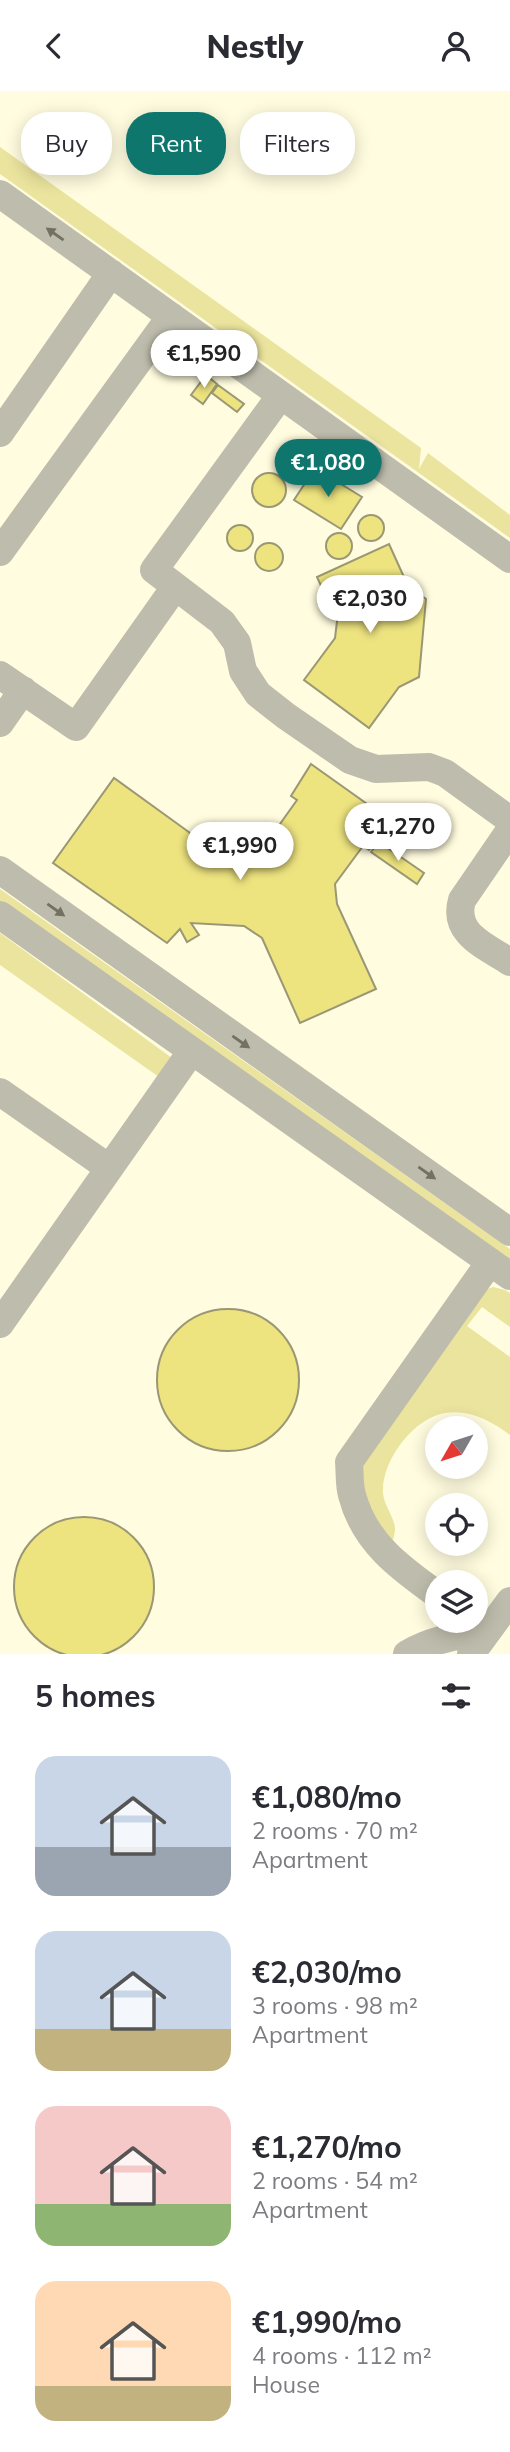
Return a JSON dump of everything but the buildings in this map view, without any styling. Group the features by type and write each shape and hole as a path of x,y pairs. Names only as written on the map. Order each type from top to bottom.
{"lane":[{"path":"0,194 510,559"},
{"path":"0,433 111,273"},
{"path":"0,552 171,316"},
{"path":"281,395 154,570 222,622 237,643 243,671 257,694 286,716 350,760 376,769 429,767 445,773 510,820"},
{"path":"0,723 11,683 76,727 175,587"},
{"path":"510,830 459,910 460,922 468,933 510,962"},
{"path":"0,870 507,1224"},
{"path":"0,915 500,1269 349,1462 351,1494 362,1522 377,1547 397,1566 425,1586"},
{"path":"0,1324 191,1052"},
{"path":"0,1091 109,1168"},
{"path":"488,1619 510,1601"},
{"path":"407,1654 467,1633"},
{"path":"471,1654 478,1633"}],"shaded area":[{"path":"0,147 21,162 21,175 39,175 421,448 419,469 428,453 510,515 510,538 0,174"},
{"path":"0,889 510,1249 510,1264 0,906"},
{"path":"0,933 172,1058 159,1077 0,965"},
{"path":"493,1287 510,1293 510,1327 482,1307 467,1326 510,1357 510,1435 488,1421 488,1416 454,1412 425,1416 425,1421 401,1443 387,1468 383,1493 395,1529 391,1545 373,1520 359,1469 485,1290"}]}
